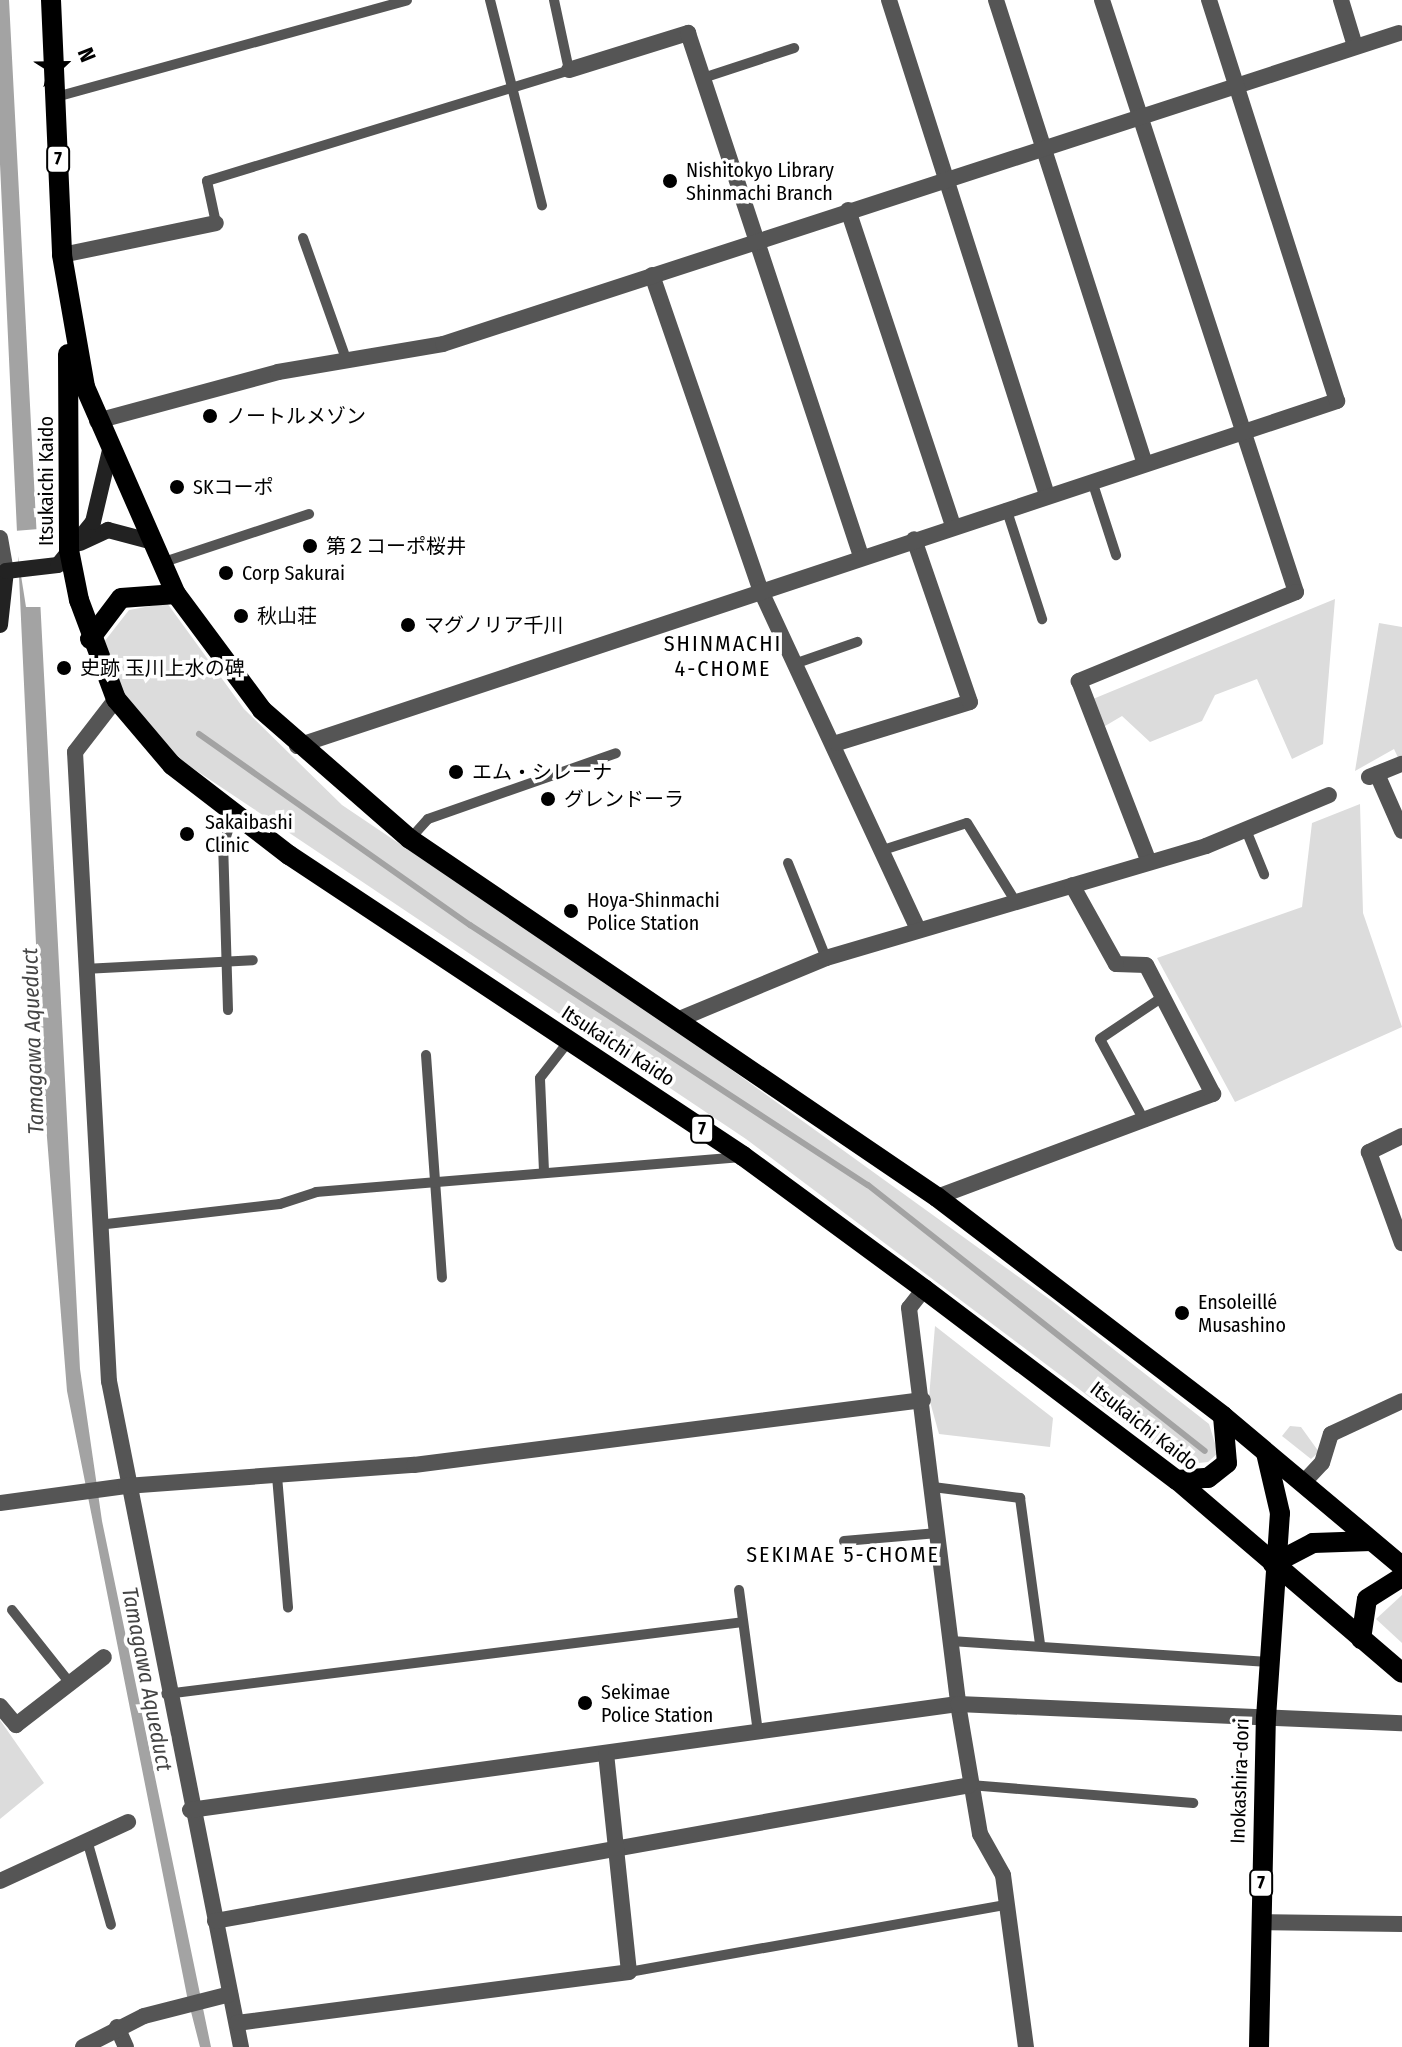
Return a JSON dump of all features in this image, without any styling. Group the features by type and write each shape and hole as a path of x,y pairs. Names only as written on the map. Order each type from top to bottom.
{"main road":[{"name":"Itsukaichi Kaido","path":"51,0 62,255 71,318 97,421 176,594 229,671 297,746 410,839 682,1018 937,1197 1223,1416 1402,1566"},
{"name":"Itsukaichi Kaido","path":"71,318 63,558 90,639 116,699 172,765 233,816 743,1156 924,1289 1177,1480 1402,1673"},
{"path":"63,558 100,508 110,450"},
{"path":"0,625 12,571 63,558 108,530 150,541"},
{"path":"90,639 121,598 176,594"},
{"path":"1177,1480 1208,1478 1227,1463 1223,1416"},
{"name":"7","path":"1264,1449 1277,1482 1273,1564"},
{"path":"1273,1564 1313,1543 1371,1541"},
{"name":"Inokashira-dori","path":"1259,2047 1260,1922 1273,1564"},
{"path":"1361,1639 1367,1599 1402,1577"}],"street":[{"path":"889,0 1047,495"},
{"path":"996,0 1145,463"},
{"path":"1102,0 1241,432 1296,592 1079,681 1149,862"},
{"path":"297,746 760,589 1337,401 1209,0"},
{"path":"1341,0 1355,46"},
{"path":"569,70 688,33 861,556"},
{"path":"97,421 346,359 443,344 754,240 1399,33"},
{"path":"848,210 953,526"},
{"path":"62,255 216,223"},
{"path":"652,275 760,589 837,743 917,928"},
{"path":"0,538 12,571"},
{"path":"837,743 970,702 914,539"},
{"path":"116,699 75,752 98,1225 117,1487 166,1694 241,2047"},
{"path":"1402,764 1372,776 1402,831"},
{"path":"682,1018 826,958 1014,899 1149,862 1246,830 1329,795"},
{"path":"937,1197 1210,1098 1215,1089 1164,996 1141,962 1116,964 1072,885"},
{"path":"1402,1136 1369,1152 1402,1243"},
{"path":"924,1289 909,1308 923,1400 958,1704 970,1785 1007,1905 1026,2047"},
{"path":"0,1503 117,1487 277,1476 923,1400"},
{"path":"1304,1482 1322,1463 1331,1434 1402,1401"},
{"path":"0,1706 16,1725 104,1657"},
{"path":"190,1810 958,1704 1402,1723"},
{"path":"237,2023 629,1972 613,1852 606,1754"},
{"path":"215,1921 613,1852 970,1785"},
{"path":"0,1881 128,1822"},
{"path":"1260,1922 1402,1924"},
{"path":"83,2047 117,2027 230,1994"},
{"path":"117,2027 126,2047"}],"lane":[{"path":"56,97 407,0"},
{"path":"490,0 509,87 542,206"},
{"path":"216,223 207,181 569,70 554,0"},
{"path":"703,78 794,48"},
{"path":"303,238 346,359"},
{"path":"1092,481 1116,555"},
{"path":"1006,508 1042,619"},
{"path":"161,563 309,514"},
{"path":"797,663 857,642"},
{"path":"410,839 428,819 616,753"},
{"path":"228,1010 223,846 233,816"},
{"path":"883,850 967,823 1014,899"},
{"path":"1246,830 1264,874"},
{"path":"788,863 826,958"},
{"path":"84,969 253,960"},
{"path":"1145,1122 1100,1039 1164,996"},
{"path":"544,1171 540,1078 568,1042"},
{"path":"426,1055 442,1277"},
{"path":"98,1225 435,1180 743,1156"},
{"path":"277,1476 288,1608"},
{"path":"933,1487 1020,1498 1040,1644"},
{"path":"844,1541 938,1533"},
{"path":"739,1590 758,1733"},
{"path":"12,1610 69,1682"},
{"path":"166,1694 743,1622"},
{"path":"951,1641 1040,1644 1268,1662"},
{"path":"970,1785 1193,1803"},
{"path":"87,1840 111,1925"},
{"path":"629,1972 1007,1905"}],"shaded area":[{"path":"0,0 9,0 80,1369 102,1521 211,2047 200,2047 187,1996 67,1391 42,1074 0,164"},
{"path":"1335,599 1323,744 1292,759 1257,679 1215,695 1202,721 1150,742 1122,716 1100,729 1093,699"},
{"path":"167,603 244,709 342,805 689,1039 1052,1301 1209,1424 1218,1453 1208,1462 1180,1465 746,1139 176,757 120,694 97,651 129,610"},
{"path":"1379,623 1402,627 1402,766 1394,749 1355,771"},
{"path":"1360,804 1363,913 1402,1027 1235,1102 1157,958 1302,907 1312,823"},
{"path":"935,1326 1053,1418 1050,1447 939,1434 929,1398"},
{"path":"1290,1426 1301,1427 1319,1452 1311,1459 1282,1436"},
{"path":"1402,1595 1402,1643 1376,1619"},
{"path":"0,1720 44,1783 0,1819"}],"pier":[{"path":"39,529 47,607 26,607 14,531"}],"waterway":[{"path":"199,734 470,925 868,1185 1205,1451"}],"place":[{"name":"Nishitokyo Library Shinmachi Branch","path":"670,181"},
{"name":"ノートルメゾン","path":"210,416"},
{"name":"SKコーポ","path":"177,487"},
{"name":"第２コーポ桜井","path":"310,546"},
{"name":"Corp Sakurai","path":"226,573"},
{"name":"秋山荘","path":"241,616"},
{"name":"マグノリア千川","path":"408,625"},
{"name":"史跡 玉川上水の碑","path":"64,668"},
{"name":"エム・シレーナ","path":"456,772"},
{"name":"グレンドーラ","path":"548,799"},
{"name":"Sakaibashi Clinic","path":"187,834"},
{"name":"Hoya-Shinmachi Police Station","path":"571,911"},
{"name":"Ensoleillé Musashino","path":"1182,1313"},
{"name":"Sekimae Police Station","path":"585,1703"}],"district":[{"name":"SHINMACHI 4-CHOME","path":"723,656"},
{"name":"SEKIMAE 5-CHOME","path":"843,1555"}],"water label":[{"name":"Tamagawa Aqueduct","path":"33,1041"},
{"name":"Tamagawa Aqueduct","path":"147,1679"}]}
